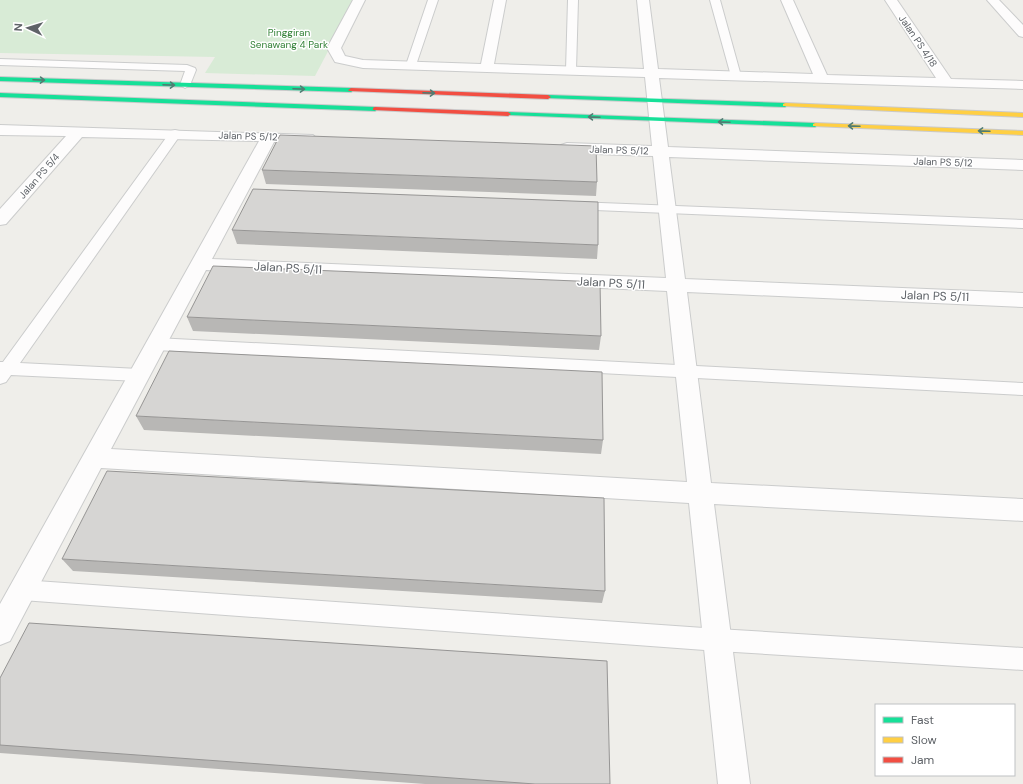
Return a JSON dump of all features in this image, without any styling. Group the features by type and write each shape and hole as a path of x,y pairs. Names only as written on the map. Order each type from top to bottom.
{"street":[{"path":"359,0 334,48 340,59 363,64 1023,85"},
{"path":"487,68 500,0"},
{"path":"643,0 734,784"},
{"path":"787,0 822,78"},
{"name":"Jalan PS 4/18","path":"891,0 946,82"},
{"path":"993,0 1023,33"},
{"path":"0,79 185,85 656,110 1023,132"},
{"path":"0,95 656,110 1023,115"},
{"name":"Jalan PS 5/12","path":"0,130 325,139"},
{"name":"Jalan PS 5/4","path":"0,220 78,132"},
{"path":"0,631 200,264 248,190 269,137"},
{"name":"Jalan PS 5/12","path":"549,147 1023,165"},
{"name":"Jalan PS 5/11","path":"200,264 1023,300"},
{"path":"94,458 700,494 1023,510"}],"lane":[{"path":"411,65 433,0"},
{"path":"571,70 573,0"},
{"path":"715,0 736,76"},
{"path":"0,62 187,68 191,70 185,85"},
{"path":"2,371 175,134"},
{"path":"564,206 1023,224"},
{"path":"156,344 1023,389"},
{"path":"2,371 140,375"},
{"path":"22,590 718,640 1023,659"}],"green space":[{"name":"Pinggiran Senawang 4 Park","path":"0,0 355,0 315,76 205,73 215,57 0,53"}],"building":[{"path":"280,135 596,146 597,182 262,170"},
{"path":"253,189 598,202 598,245 232,230"},
{"path":"213,266 600,282 601,336 187,317"},
{"path":"169,351 602,372 603,440 136,416"},
{"path":"107,471 604,498 605,591 62,559"},
{"path":"29,623 607,661 610,784 535,784 0,745 0,678"}],"traffic: fast":[{"path":"0,79 351,90"},
{"path":"0,95 375,109"},
{"path":"548,97 785,105"},
{"path":"508,114 815,125"}],"traffic: slow":[{"path":"785,105 1023,115"},
{"path":"815,125 1023,133"}],"traffic: jam":[{"path":"351,90 548,97"},
{"path":"375,109 508,114"}]}
